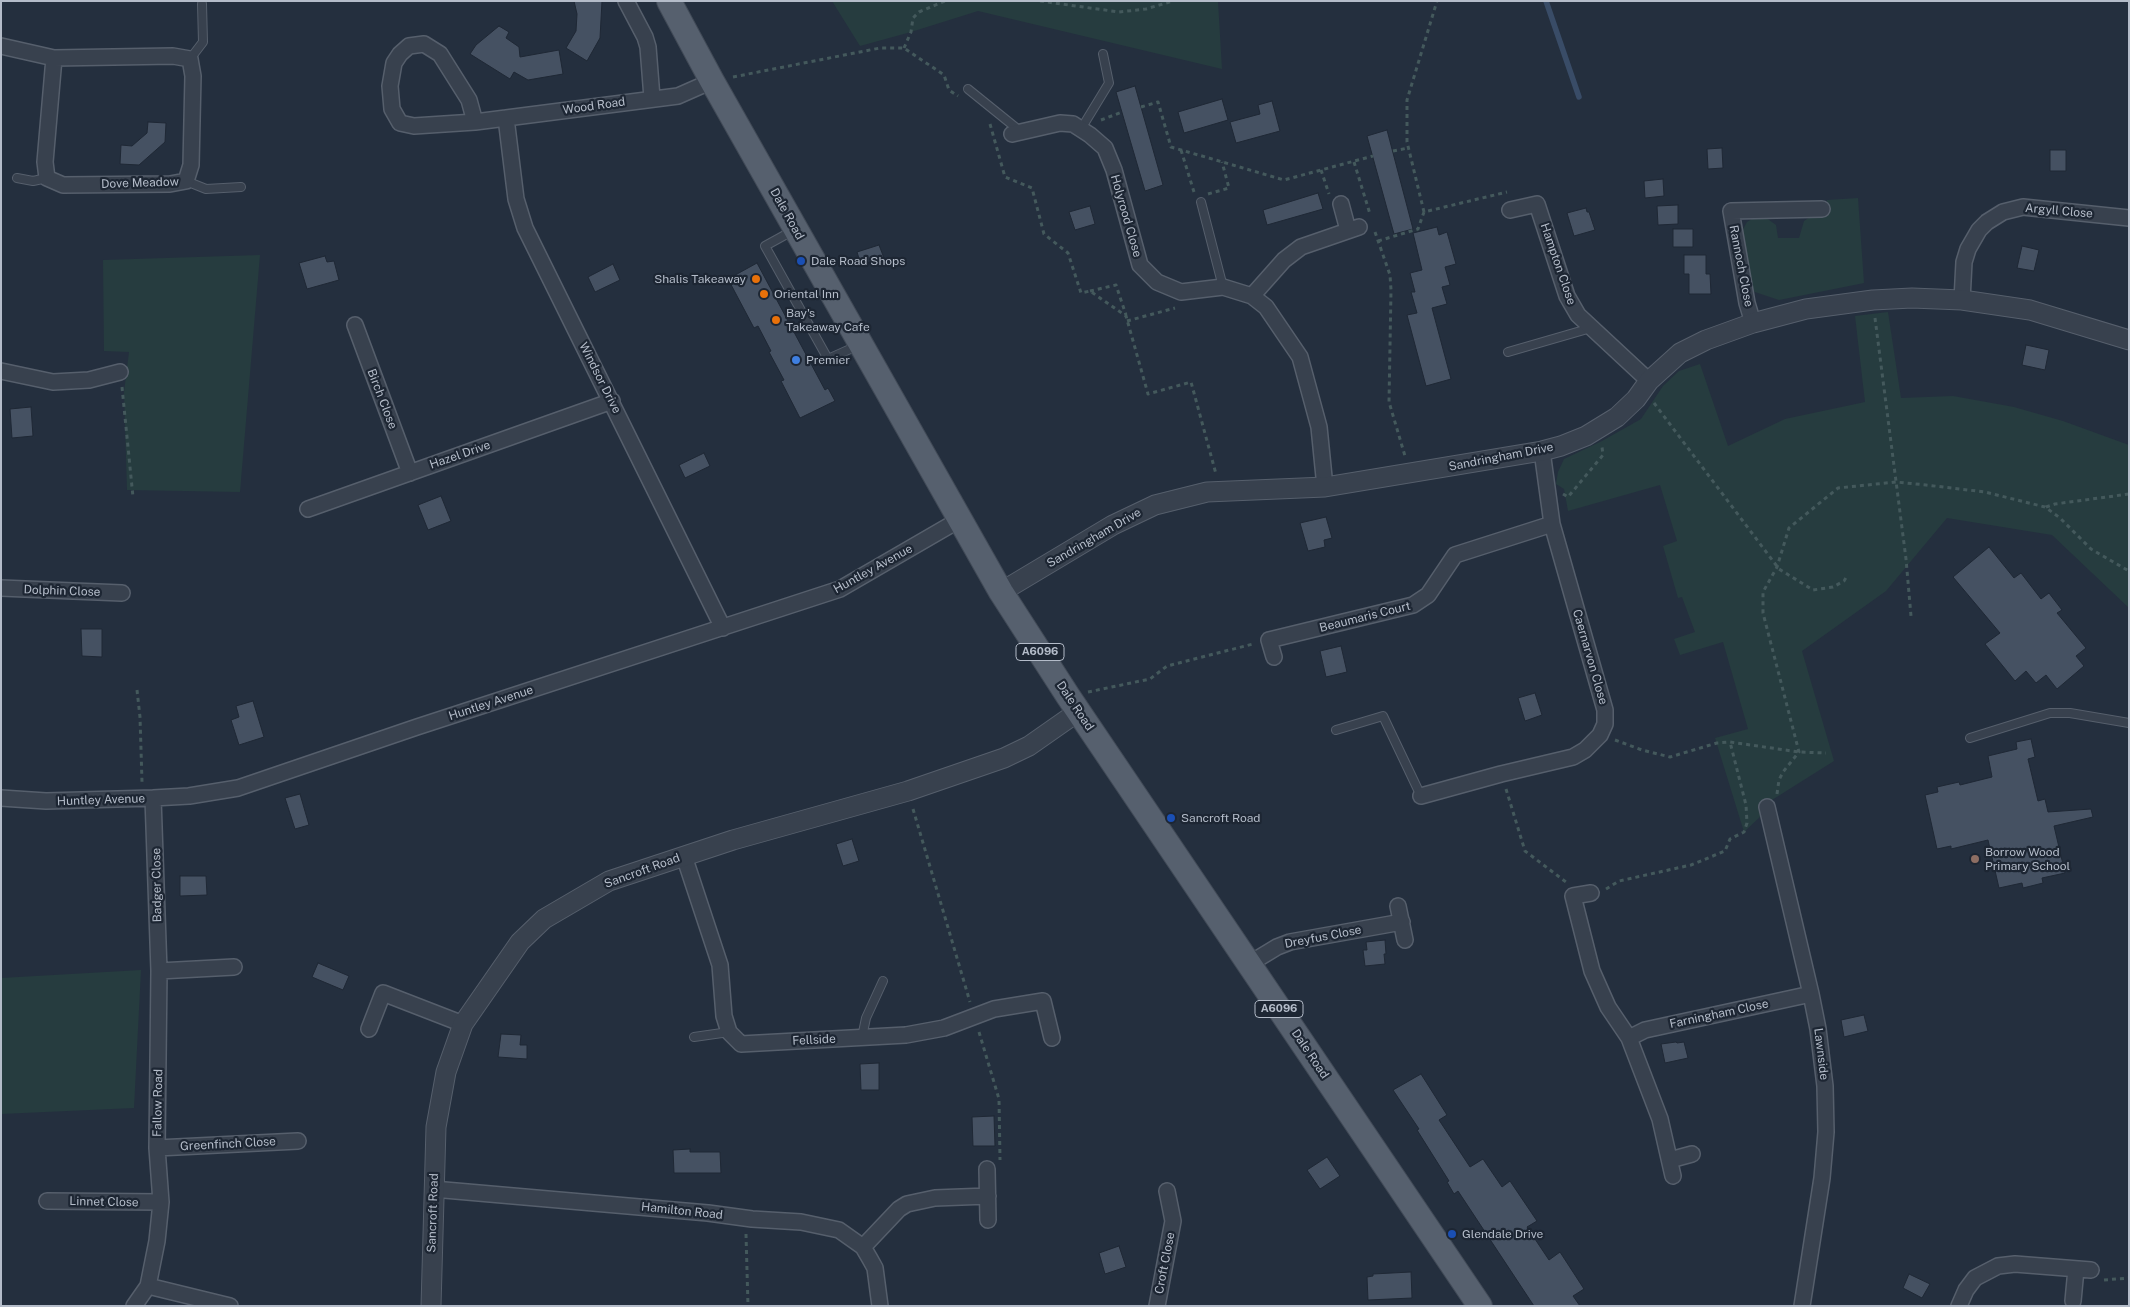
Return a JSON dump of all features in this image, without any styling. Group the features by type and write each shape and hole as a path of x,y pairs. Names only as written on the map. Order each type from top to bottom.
{"main road":[{"name":"Dale Road","path":"669,1 712,82 1001,592 1073,703 1480,1306"}],"street":[{"path":"626,1 648,47 652,98"},
{"name":"Wood Road","path":"474,122 469,100 440,54 424,44 409,46 400,54 394,63 390,86 392,109 400,123 414,126 474,122 685,94 712,82"},
{"path":"1,46 54,58 173,56 190,59"},
{"path":"47,178 45,162 54,58"},
{"name":"Dove Meadow","path":"47,178 63,185 170,184 186,181 191,165 193,76 190,59"},
{"name":"Windsor Drive","path":"506,118 516,199 525,228 723,628"},
{"path":"1016,133 1060,123 1073,124 1086,132"},
{"name":"Holyrood Close","path":"1086,132 1105,148 1114,170 1140,265 1157,282 1181,292 1223,287 1252,296 1266,307 1300,357 1319,427 1325,486"},
{"path":"1252,296 1284,260 1301,247 1354,228 1341,204"},
{"name":"Hampton Close","path":"1510,210 1537,204 1567,296 1578,314 1646,385"},
{"name":"Argyll Close","path":"1962,300 1964,262 1968,249 1979,230 1987,222 2003,212 2023,207 2129,218"},
{"name":"Rannoch Close","path":"1753,323 1747,303 1731,211 1822,209"},
{"name":"Sandringham Drive","path":"1001,592 1113,525 1155,505 1206,492 1325,486 1410,474 1542,451 1574,441 1617,417 1646,385 1680,353 1706,340 1753,323 1806,309 1873,300 1912,298 1962,300 2030,310 2129,340"},
{"name":"Birch Close","path":"355,325 410,473"},
{"path":"1,371 53,382 89,380 120,372"},
{"name":"Hazel Drive","path":"308,509 612,401"},
{"name":"Caernarvon Close","path":"1542,451 1552,524 1605,710 1605,724 1600,735"},
{"name":"Huntley Avenue","path":"1,798 46,801 153,798 189,796 238,788 417,727 840,589 959,520"},
{"name":"Beaumaris Court","path":"1269,640 1420,602 1428,596 1455,554 1552,524"},
{"name":"Dolphin Close","path":"1,588 122,593"},
{"path":"1269,640 1274,657"},
{"name":"Sancroft Road","path":"431,1306 436,1128 444,1081 464,1024 520,942 544,919 609,882 684,856 908,791 1004,758 1030,746 1073,703"},
{"path":"1421,796 1573,757 1585,750 1600,735"},
{"name":"Badger Close","path":"153,798 159,971"},
{"name":"Lawnside","path":"1767,806 1811,994 1822,1063 1826,1132 1822,1178 1802,1306"},
{"path":"684,856 720,965 724,1016 729,1032"},
{"path":"1591,893 1573,896 1592,971 1598,989 1629,1038 1660,1119 1673,1176"},
{"path":"1398,906 1405,940"},
{"name":"Dreyfus Close","path":"1249,964 1277,946 1290,942 1402,922"},
{"path":"159,971 234,967"},
{"name":"Fallow Road","path":"134,1306 148,1286 162,1202 157,1148 159,971"},
{"path":"369,1029 383,993 464,1024"},
{"name":"Farningham Close","path":"1629,1038 1645,1030 1811,994"},
{"name":"Fellside","path":"729,1032 741,1044 906,1035 944,1028 994,1009 1043,1001 1052,1038"},
{"name":"Greenfinch Close","path":"157,1148 298,1141"},
{"path":"1670,1160 1692,1154"},
{"path":"987,1169 988,1220"},
{"name":"Hamilton Road","path":"433,1189 801,1222 832,1228 839,1230 863,1247 875,1268 880,1306"},
{"name":"Croft Close","path":"1157,1306 1173,1221 1166,1191"},
{"path":"863,1247 899,1209 907,1204 935,1198 988,1196"},
{"name":"Linnet Close","path":"47,1201 162,1202"},
{"path":"1959,1306 1966,1290 1975,1278 1998,1266 2015,1264 2084,1270 2073,1301"},
{"path":"148,1286 230,1306"}],"lane":[{"path":"190,59 203,42 202,4"},
{"path":"1086,132 1109,83 1102,54"},
{"path":"968,88 1016,133"},
{"path":"17,178 33,181 47,178"},
{"path":"186,181 206,189 241,187"},
{"path":"1198,200 1223,287"},
{"path":"796,229 765,246 828,359 860,344"},
{"path":"1508,352 1591,328"},
{"path":"1970,738 2050,714 2070,713 2129,723"},
{"path":"1336,730 1383,716 1421,796"},
{"path":"862,1037 866,1018 883,981"},
{"path":"694,1037 729,1032"}],"path":[{"path":"904,48 911,32 913,18 919,12 945,1"},
{"path":"1040,1 1119,12 1146,9 1173,1"},
{"path":"1378,241 1418,229 1424,212 1408,148 1407,100 1437,1"},
{"path":"712,82 872,50 904,48 944,76 949,90 964,100"},
{"path":"1141,107 1158,102 1171,147 1284,180 1373,156"},
{"path":"1086,132 1101,120 1122,112"},
{"path":"988,116 1005,177 1032,188 1044,234 1068,253 1081,293 1116,285 1148,394 1191,382 1221,492"},
{"path":"992,119 1016,133"},
{"path":"1392,151 1408,148"},
{"path":"1181,150 1198,200 1229,188 1222,162"},
{"path":"1354,162 1390,275 1389,402 1410,474"},
{"path":"1321,170 1328,193 1341,204"},
{"path":"1424,212 1514,190"},
{"path":"1090,291 1126,316"},
{"path":"1873,300 1911,616"},
{"path":"1127,321 1178,307"},
{"path":"120,372 133,496"},
{"path":"1646,385 1777,567 1789,577 1813,590 1833,587 1844,581 1847,576"},
{"path":"1547,490 1554,489 1568,497 1602,455 1600,428"},
{"path":"1799,752 1763,613 1763,592 1777,567 1789,528 1838,488 1896,482 1985,492 2045,507 2060,518 2091,549 2129,571"},
{"path":"2045,507 2129,494"},
{"path":"1073,703 1150,679 1167,666 1269,640"},
{"path":"137,690 140,718 142,785 153,798"},
{"path":"1600,735 1642,750 1670,757 1730,742 1799,752 1826,753"},
{"path":"1591,893 1604,890 1620,881 1691,865 1725,851 1730,839 1744,832 1747,823 1746,805 1730,742"},
{"path":"1767,806 1778,803 1779,780 1787,765 1799,752"},
{"path":"1501,774 1525,851 1565,880 1573,896"},
{"path":"908,791 999,1099 1000,1160 987,1169"},
{"path":"745,1218 748,1306"},
{"path":"2084,1270 2102,1272 2100,1280 2129,1278"}],"green space":[{"path":"832,1 1218,1 1222,69 978,11 860,46"},
{"path":"1858,198 1864,283 1779,300 1752,291 1741,233 1747,222 1755,217 1765,217 1776,225 1778,238 1799,238 1804,221 1813,215 1826,213 1827,200"},
{"path":"260,255 240,492 127,490 124,392 129,352 104,351 103,260"},
{"path":"1888,312 1901,398 1953,396 2014,407 2063,421 2129,445 2129,608 2052,535 1947,518 1886,591 1802,651 1834,761 1772,800 1760,803 1761,816 1744,832 1715,738 1748,729 1723,642 1680,655 1674,639 1695,632 1682,597 1678,598 1663,546 1677,541 1660,485 1568,511 1564,489 1556,484 1558,472 1564,459 1602,441 1641,419 1663,386 1679,371 1700,364 1728,446 1785,419 1865,402 1855,316"},
{"path":"141,970 134,1108 1,1114 1,978"}],"building":[{"path":"574,1 602,1 600,38 587,61 566,48 576,31 577,14"},
{"path":"499,26 509,32 506,38 519,47 520,57 559,50 563,74 528,80 514,72 510,79 470,54 476,45"},
{"path":"1135,86 1163,185 1145,191 1116,92"},
{"path":"1222,99 1228,120 1184,133 1178,112"},
{"path":"1272,101 1280,131 1236,143 1230,122 1260,114 1258,105"},
{"path":"148,122 166,123 165,142 139,165 120,164 121,145 132,146 147,133"},
{"path":"1387,130 1413,229 1394,234 1367,136"},
{"path":"1722,148 1723,168 1708,169 1707,149"},
{"path":"2050,150 2066,150 2066,171 2050,171"},
{"path":"1663,179 1664,196 1645,198 1644,181"},
{"path":"1318,193 1323,209 1267,225 1263,210"},
{"path":"1678,205 1678,224 1658,225 1657,206"},
{"path":"1090,206 1095,224 1075,230 1069,212"},
{"path":"1586,208 1595,230 1574,236 1567,213"},
{"path":"1437,227 1439,235 1447,232 1456,264 1445,267 1450,285 1442,287 1447,304 1432,308 1451,379 1426,386 1407,315 1417,313 1411,292 1415,292 1410,273 1422,270 1413,233"},
{"path":"1673,229 1693,229 1693,247 1673,247"},
{"path":"879,245 884,258 861,265 857,252"},
{"path":"2022,246 2039,250 2034,271 2017,268"},
{"path":"1684,255 1706,255 1706,274 1710,274 1711,294 1689,294 1689,274 1684,274"},
{"path":"325,256 327,262 334,261 339,280 307,289 299,263"},
{"path":"757,263 825,390 828,388 835,401 800,418 781,381 784,380 769,352 771,351 758,326 754,328 728,279"},
{"path":"613,264 620,280 595,292 588,277"},
{"path":"2026,345 2049,350 2045,370 2022,365"},
{"path":"31,407 33,436 12,438 10,409"},
{"path":"704,453 710,466 685,478 679,465"},
{"path":"441,496 451,521 428,530 418,505"},
{"path":"1326,517 1332,538 1324,540 1325,547 1308,551 1300,523"},
{"path":"1989,547 2014,578 2021,573 2041,599 2049,593 2062,610 2057,613 2086,648 2076,656 2084,666 2057,689 2046,675 2036,683 2026,671 2015,681 1985,644 2000,633 1953,577"},
{"path":"81,629 102,629 102,657 82,656"},
{"path":"1341,646 1347,672 1326,677 1320,651"},
{"path":"1535,693 1542,715 1525,721 1518,698"},
{"path":"253,701 264,737 239,745 231,720 239,717 236,706"},
{"path":"2031,739 2035,757 2028,759 2038,801 2045,799 2048,812 2091,809 2093,817 2054,826 2065,873 2042,878 2043,883 2023,888 2022,883 1999,888 1988,840 1951,849 1951,846 1937,849 1925,795 1938,792 1937,787 1959,782 1960,785 1992,777 1988,756 2017,749 2016,742"},
{"path":"300,794 309,825 295,829 285,798"},
{"path":"852,839 859,861 843,866 836,844"},
{"path":"180,876 206,876 207,895 180,896"},
{"path":"1385,940 1385,964 1365,966 1363,950 1367,950 1366,942"},
{"path":"318,963 349,976 343,990 312,977"},
{"path":"1864,1015 1868,1031 1844,1037 1841,1020"},
{"path":"501,1034 521,1035 520,1045 527,1045 527,1059 498,1057"},
{"path":"1684,1042 1688,1058 1665,1063 1661,1044"},
{"path":"879,1063 879,1090 861,1090 860,1064"},
{"path":"1421,1074 1447,1115 1439,1120 1470,1167 1483,1159 1502,1187 1510,1181 1537,1221 1527,1227 1549,1260 1560,1252 1584,1289 1573,1296 1580,1306 1534,1306 1458,1191 1454,1194 1447,1182 1449,1181 1417,1130 1419,1129 1393,1090"},
{"path":"994,1116 995,1146 973,1146 972,1117"},
{"path":"690,1149 690,1152 720,1152 721,1173 674,1173 673,1150"},
{"path":"1327,1157 1340,1176 1320,1189 1307,1170"},
{"path":"1119,1246 1126,1267 1105,1274 1099,1253"},
{"path":"1411,1272 1412,1298 1368,1300 1367,1277 1373,1276 1373,1274"},
{"path":"1909,1274 1930,1284 1922,1298 1903,1288"}],"waterway":[{"path":"1546,1 1579,97"}],"place":[{"name":"Dale Road Shops","path":"801,261"},
{"name":"Shalis Takeaway","path":"756,279"},
{"name":"Oriental Inn","path":"764,294"},
{"name":"Bay's Takeaway Cafe","path":"776,320"},
{"name":"Premier","path":"796,360"},
{"name":"Sancroft Road","path":"1171,818"},
{"name":"Borrow Wood Primary School","path":"1975,859"},
{"name":"Glendale Drive","path":"1452,1234"}]}
